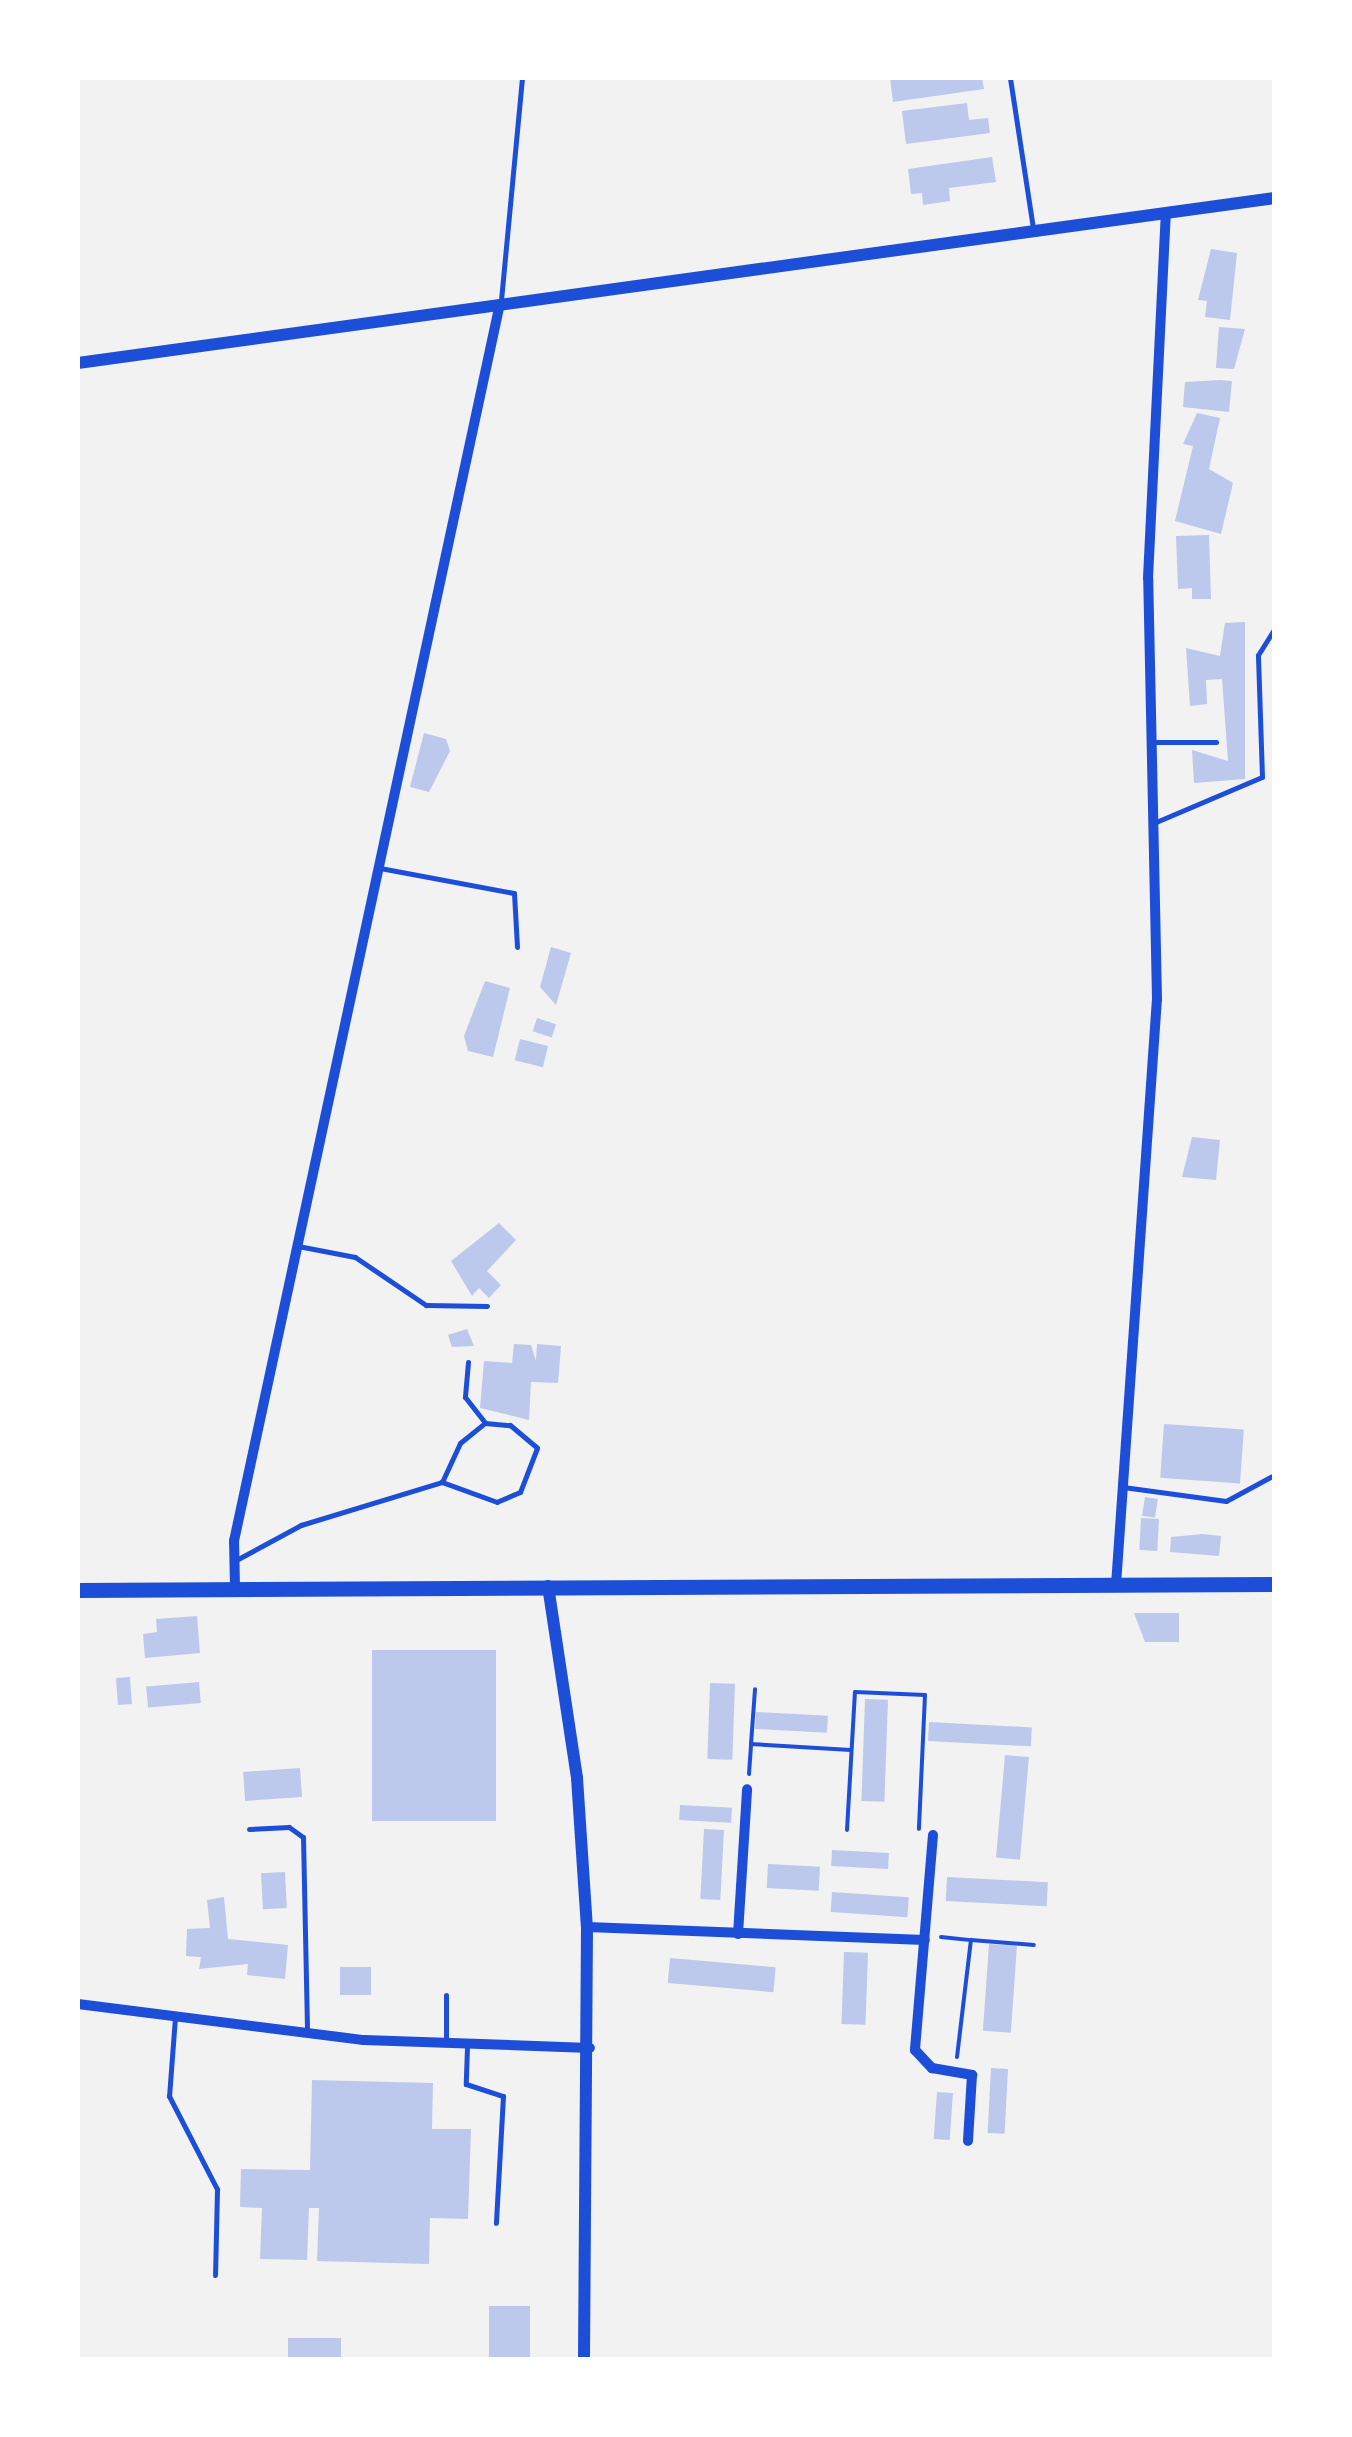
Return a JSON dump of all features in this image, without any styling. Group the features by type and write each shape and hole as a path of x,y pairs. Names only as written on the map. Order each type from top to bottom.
{"main road":[{"path":"78,1590 1274,1584"}],"street":[{"path":"78,363 499,308 1274,198"},
{"path":"1116,1586 1153,1102 1148,578 1166,214"},
{"path":"235,1587 235,1561 298,1246 499,308"},
{"path":"548,1586 577,1778 586,1927 590,2048 584,2360"},
{"path":"738,1934 747,1788"},
{"path":"933,1835 915,2050 932,2068 972,2075 968,2140"},
{"path":"586,1927 926,1938"},
{"path":"78,2004 467,2047 590,2048"}],"lane":[{"path":"499,308 522,78"},
{"path":"1010,78 1034,232"},
{"path":"1153,823 1262,777 1258,656 1274,630"},
{"path":"1152,742 1216,742"},
{"path":"379,867 514,894 517,947"},
{"path":"298,1246 355,1256 426,1304 487,1306"},
{"path":"468,1362 465,1396 485,1424"},
{"path":"235,1561 301,1525 442,1482 497,1502 520,1492 538,1448 510,1425 485,1424 460,1443 442,1482"},
{"path":"1123,1488 1226,1502 1274,1474"},
{"path":"249,1829 289,1827 303,1837 308,2032"},
{"path":"446,1995 446,2045"},
{"path":"175,2014 169,2096 217,2189 214,2274"},
{"path":"467,2047 466,2084 503,2096 496,2223"}],"path":[{"path":"747,1788 755,1689"},
{"path":"847,1830 855,1692 925,1695 918,1834"},
{"path":"752,1744 851,1750"},
{"path":"926,1938 1034,1945"},
{"path":"956,2072 971,1940"}],"building":[{"path":"890,78 982,78 984,89 893,102"},
{"path":"967,103 969,120 988,118 990,133 906,144 902,111"},
{"path":"992,157 996,182 949,188 950,201 923,205 922,193 911,194 908,169"},
{"path":"1211,249 1237,253 1230,320 1205,317 1207,301 1198,300"},
{"path":"1219,327 1245,329 1234,369 1216,368"},
{"path":"1232,381 1229,412 1183,407 1185,382"},
{"path":"1197,413 1220,418 1209,469 1233,483 1221,534 1175,521 1193,446 1183,444"},
{"path":"1209,535 1211,599 1192,599 1192,588 1178,589 1176,536"},
{"path":"1245,622 1245,779 1194,783 1192,750 1228,761 1222,679 1206,680 1207,704 1190,706 1186,648 1220,656 1225,623"},
{"path":"424,733 446,739 450,751 429,792 410,787"},
{"path":"551,947 571,953 556,1005 540,987"},
{"path":"485,981 510,988 493,1057 468,1051 464,1036"},
{"path":"537,1018 556,1024 552,1037 533,1031"},
{"path":"520,1039 548,1046 543,1067 515,1060"},
{"path":"1192,1137 1220,1140 1216,1180 1182,1177"},
{"path":"499,1223 516,1240 487,1271 501,1285 489,1298 479,1288 472,1296 451,1261"},
{"path":"467,1329 474,1346 452,1347 448,1335"},
{"path":"514,1344 531,1345 536,1361 537,1344 561,1346 558,1383 531,1382 529,1420 480,1408 484,1361 512,1363"},
{"path":"1164,1424 1244,1430 1240,1483 1160,1478"},
{"path":"1145,1497 1158,1499 1155,1518 1142,1516"},
{"path":"1141,1518 1159,1519 1157,1551 1139,1550"},
{"path":"1221,1536 1219,1556 1170,1552 1171,1537"},
{"path":"1134,1613 1179,1613 1179,1642 1145,1642"},
{"path":"197,1616 200,1653 145,1658 143,1634 157,1632 156,1619"},
{"path":"372,1650 496,1650 496,1821 372,1821"},
{"path":"130,1677 132,1704 118,1705 116,1678"},
{"path":"199,1682 201,1703 148,1708 146,1687"},
{"path":"710,1683 735,1684 732,1760 707,1759"},
{"path":"865,1699 888,1700 884,1802 861,1801"},
{"path":"756,1712 828,1716 827,1733 755,1729"},
{"path":"929,1722 1032,1727 1031,1746 928,1741"},
{"path":"1005,1755 1029,1757 1020,1860 996,1858"},
{"path":"300,1768 302,1797 245,1801 243,1772"},
{"path":"680,1805 732,1808 731,1823 679,1820"},
{"path":"704,1829 724,1830 720,1900 700,1899"},
{"path":"832,1850 889,1853 888,1869 831,1866"},
{"path":"768,1864 820,1867 819,1891 767,1888"},
{"path":"285,1872 287,1908 263,1909 261,1873"},
{"path":"947,1877 1048,1882 1047,1906 946,1901"},
{"path":"832,1892 909,1897 907,1917 831,1912"},
{"path":"224,1897 228,1939 288,1945 285,1979 247,1975 248,1964 199,1969 201,1957 186,1956 187,1929 210,1928 207,1900"},
{"path":"989,1944 1017,1946 1011,2033 983,2031"},
{"path":"844,1952 868,1953 865,2025 841,2024"},
{"path":"670,1958 776,1967 773,1992 668,1983"},
{"path":"340,1967 371,1967 371,1995 340,1995"},
{"path":"991,2068 1008,2069 1005,2134 988,2133"},
{"path":"312,2080 433,2083 432,2129 471,2129 468,2219 430,2218 429,2264 317,2261 319,2208 309,2208 307,2260 260,2259 262,2208 240,2207 241,2169 310,2170"},
{"path":"937,2092 953,2093 950,2140 934,2139"},
{"path":"489,2306 530,2306 530,2360 489,2360"},
{"path":"288,2338 341,2338 341,2360 288,2360"}]}
